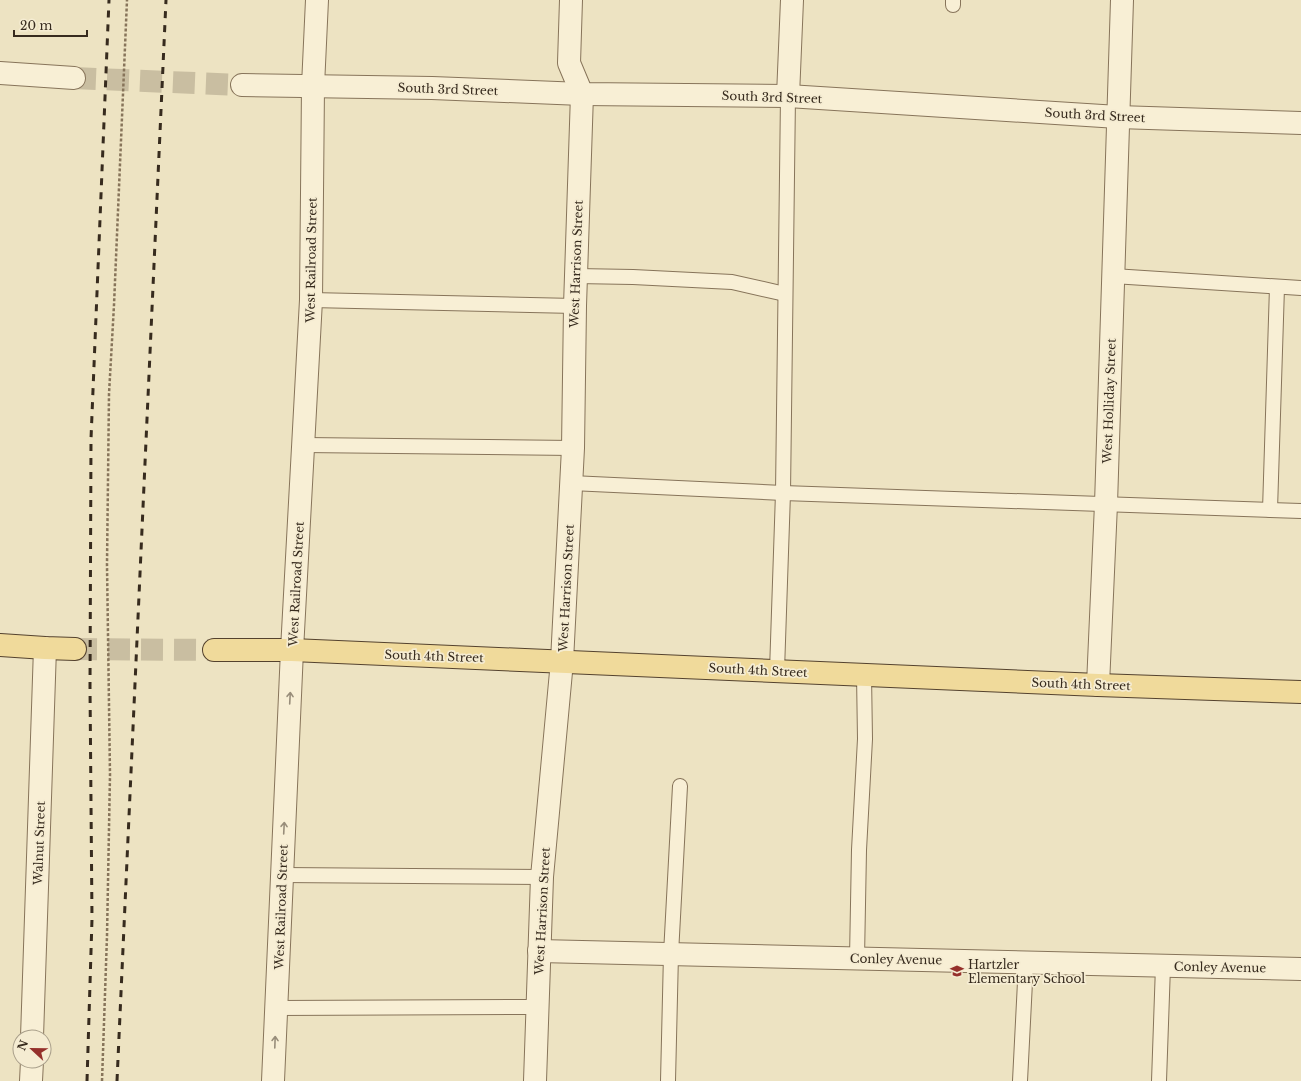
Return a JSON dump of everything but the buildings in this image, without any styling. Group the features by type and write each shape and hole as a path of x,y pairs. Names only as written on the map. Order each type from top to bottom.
{"main road":[{"path":"0,645 75,649"},
{"name":"South 4th Street","path":"214,650 292,650 1098,685 1301,692"}],"street":[{"name":"West Railroad Street","path":"273,1081 292,650 312,300 313,86 317,0"},
{"path":"571,0 569,63 582,94"},
{"path":"788,96 792,0"},
{"name":"West Holliday Street","path":"1098,685 1106,504 1122,0"},
{"path":"0,74 74,78"},
{"name":"South 3rd Street","path":"242,85 432,88 582,94 788,96 1118,117 1301,123"},
{"name":"West Harrison Street","path":"535,1081 542,877 562,661 571,483 582,94"},
{"name":"Walnut Street","path":"32,1029 45,648"},
{"name":"Conley Avenue","path":"539,950 1301,969"},
{"path":"31,1081 32,1069"}],"lane":[{"path":"777,671 783,493 788,96"},
{"path":"576,276 732,282 786,294"},
{"path":"1113,276 1301,288"},
{"path":"1270,510 1278,287"},
{"path":"312,300 575,306"},
{"path":"304,445 572,448"},
{"path":"571,483 783,493 1301,511"},
{"path":"857,958 859,850 865,740 864,675"},
{"path":"668,1081 671,954 680,786"},
{"path":"282,875 542,877"},
{"path":"1020,1081 1026,962"},
{"path":"1159,1081 1164,966"},
{"path":"276,1008 537,1007"}],"path":[{"path":"102,1081 107,936 110,775 107,565 108,394 114,305 127,0"}],"tunnel":[{"path":"74,78 242,85"},
{"path":"75,649 214,650"}],"railway":[{"path":"87,1081 92,919 90,687 91,439 109,0"},
{"path":"117,1081 166,0"}],"place":[{"name":"Hartzler Elementary School","path":"957,971"}]}
